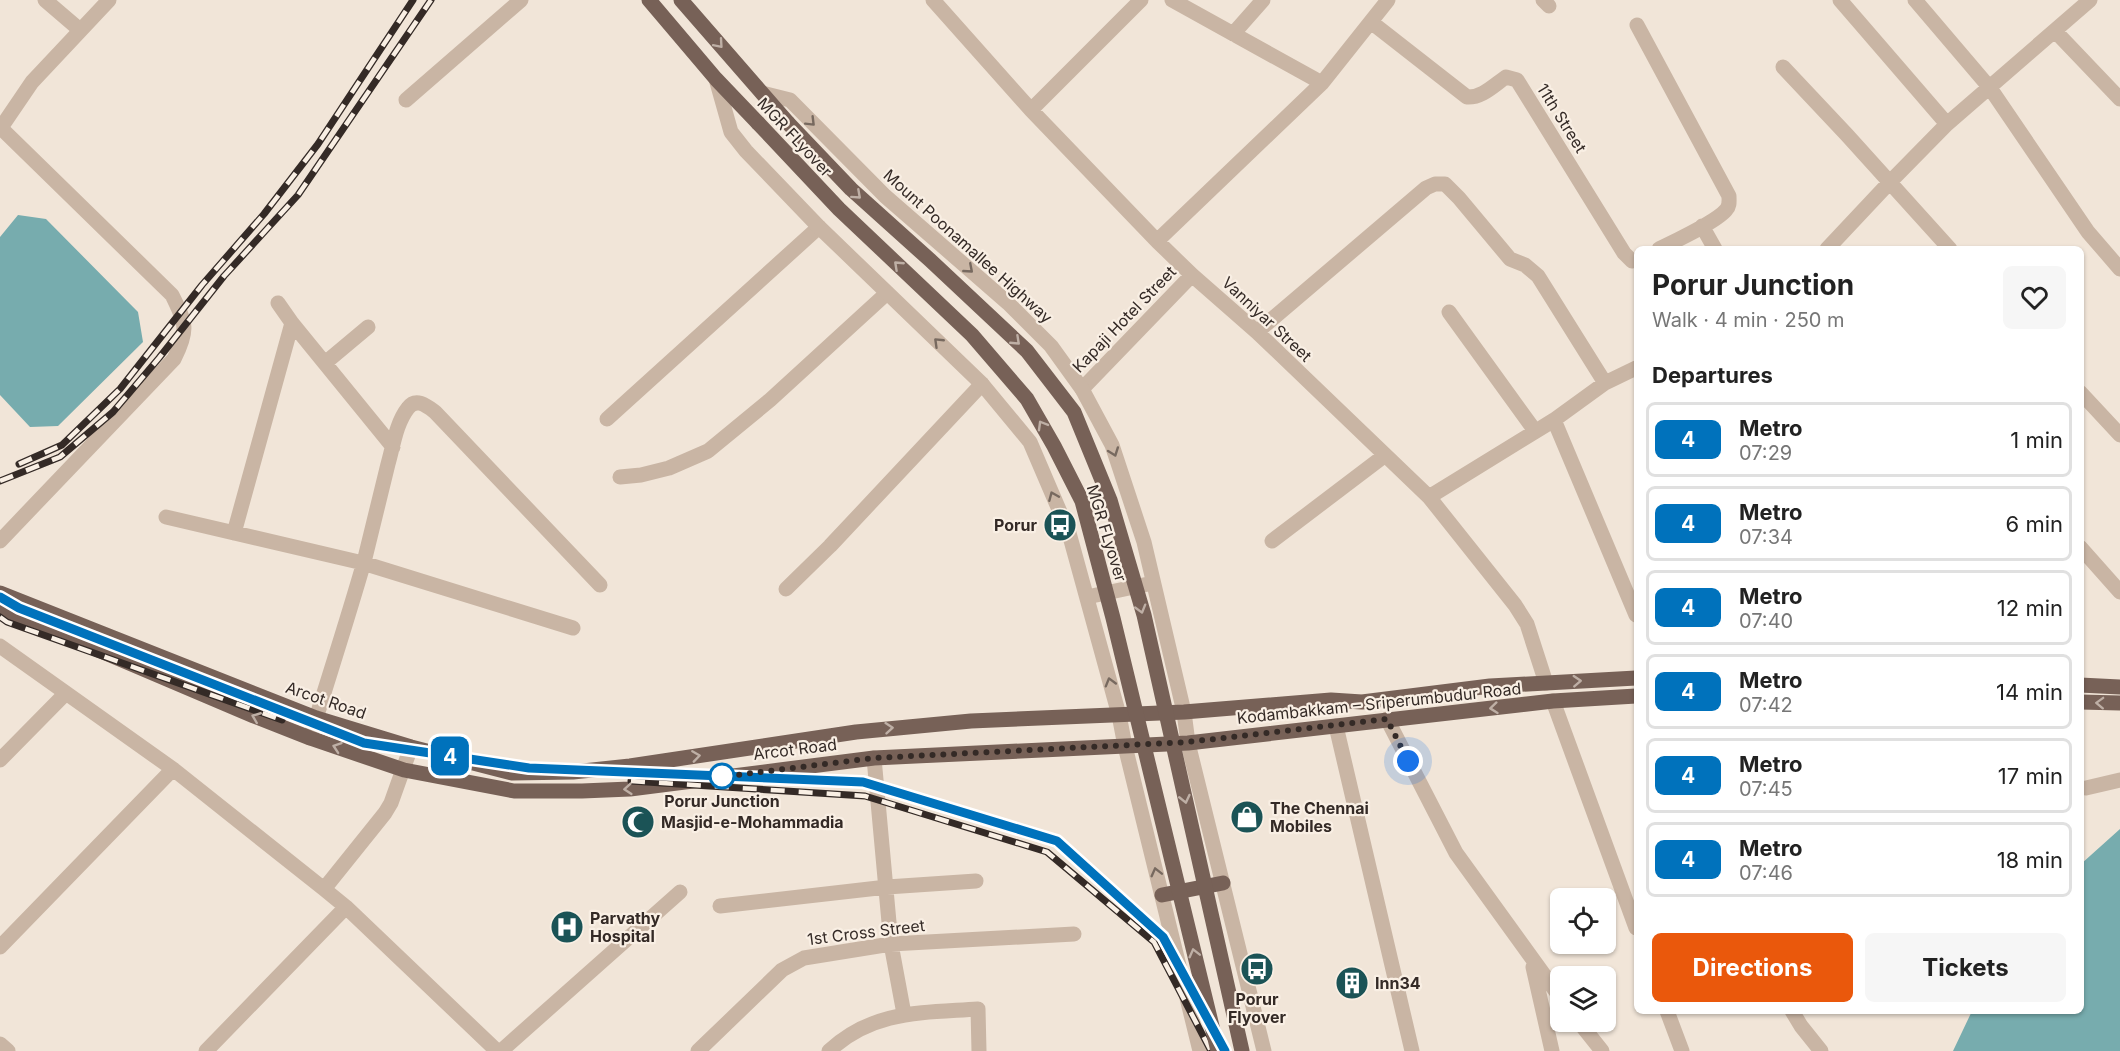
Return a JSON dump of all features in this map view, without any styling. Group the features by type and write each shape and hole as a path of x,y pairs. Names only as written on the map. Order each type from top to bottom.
{"main road":[{"name":"MGR FLyover","path":"649,0 716,79 839,209 972,335 1027,399 1054,446 1082,501 1116,629 1218,1051"},
{"name":"MGR FLyover","path":"681,0 788,123 851,189 1027,351 1074,412 1110,500 1143,615 1242,1051"},
{"name":"Arcot Road","path":"0,593 47,620 254,716 310,738 404,770 514,791 630,789 874,758 1125,746"},
{"name":"Arcot Road","path":"0,608 47,620 316,718 411,747 513,773 573,772 630,766 856,732 971,721 1119,715"},
{"name":"Kodambakkam – Sriperumbudur Road","path":"1119,715 1331,700 1362,702 1490,686 1634,678"},
{"path":"2084,685 2120,687"},
{"name":"Kodambakkam – Sriperumbudur Road","path":"1125,746 1188,742 1553,701 1634,696"},
{"path":"2084,702 2120,703"},
{"path":"1162,895 1223,883"}],"street":[{"path":"45,0 80,30"},
{"path":"0,541 174,358 184,340 184,326 172,295 1,129 32,82 109,0"},
{"path":"406,100 521,0"},
{"name":"Vanniyar Street","path":"933,0 1031,110 1157,241 1257,332 1428,497 1515,605 1527,624 1546,683"},
{"path":"1031,110 1141,0"},
{"path":"1172,0 1322,84"},
{"path":"1233,34 1263,0"},
{"path":"1157,241 1322,84 1388,0"},
{"path":"1840,0 1947,124"},
{"path":"1915,0 1990,88 2088,232 2120,269"},
{"path":"1830,246 1947,124 2090,0"},
{"name":"11th Street","path":"1371,22 1467,97 1482,94 1506,77 1517,80 1624,254 1634,260"},
{"path":"1637,25 1729,196 1726,211 1665,246"},
{"path":"2055,31 2120,99"},
{"path":"1783,67 1947,246"},
{"path":"716,79 731,132 746,151 819,227 982,384 1030,442 1069,533 1087,597 1119,715 1200,1051"},
{"name":"Mount Poonamallee Highway","path":"762,93 790,100 885,196 1008,303 1051,346 1082,389 1112,445 1144,542 1184,712 1188,742 1264,1051"},
{"path":"1257,332 1426,188 1435,184 1445,184 1510,259 1525,265 1538,276 1605,383"},
{"path":"1702,226 1713,246"},
{"path":"607,419 819,227"},
{"name":"Kapaji Hotel Street","path":"1082,389 1192,274"},
{"path":"620,477 641,475 669,468 708,451 770,400 887,293"},
{"path":"278,303 393,447"},
{"path":"1449,312 1535,432"},
{"path":"234,533 292,323"},
{"path":"325,363 368,327"},
{"path":"1428,497 1554,420 1605,383 1634,369"},
{"path":"786,589 830,546 982,384"},
{"path":"2084,396 2120,435"},
{"path":"310,738 363,563 400,422 408,408 419,403 425,404 600,585"},
{"path":"1554,420 1634,610"},
{"path":"1272,541 1384,456"},
{"path":"166,517 363,563 573,628"},
{"path":"2084,552 2120,592"},
{"path":"1087,597 1154,582"},
{"path":"0,646 173,769 324,889 499,1051 680,892"},
{"path":"0,760 66,693"},
{"path":"1553,701 1634,923"},
{"path":"1387,719 1455,853 1550,984"},
{"path":"1336,726 1412,1051"},
{"path":"324,889 385,813 391,803 411,747"},
{"path":"874,758 891,944 904,1014"},
{"path":"0,947 173,769"},
{"path":"2086,788 2120,780"},
{"path":"720,906 887,887 976,880"},
{"path":"206,1051 346,907"},
{"name":"1st Cross Street","path":"698,1051 782,970 804,958 891,944 1074,934"},
{"path":"1532,961 1552,1051"},
{"path":"830,1051 844,1037 860,1028 904,1014 978,1009 980,1051"},
{"path":"1668,1014 1682,1051"},
{"path":"1794,1014 1821,1051"},
{"path":"1587,1032 1602,1051"},
{"path":"0,1044 8,1051"}],"water":[{"path":"18,215 46,219 138,312 143,342 58,426 30,427 0,395 0,237"},
{"path":"2120,829 2120,1051 1953,1051 1971,1014 2084,1014 2084,861"}],"railway":[{"path":"19,464 62,445 120,389 202,285 264,214 318,144 413,0"},
{"path":"0,481 60,457 113,412 224,276 298,195 431,0"},
{"path":"0,597 19,608 364,743 529,768 863,782 1057,841 1163,937 1225,1051"},
{"path":"0,617 7,622 282,720"},
{"path":"631,781 865,796 1047,852 1154,942 1211,1051"}],"metro line":[{"name":"4","path":"0,597 19,608 364,743 529,768 863,782 1057,841 1163,937 1225,1051"}],"place":[{"name":"Porur","path":"1060,525"},
{"name":"Porur Junction","path":"722,776"},
{"name":"The Chennai Mobiles","path":"1247,817"},
{"name":"Masjid-e-Mohammadia","path":"638,822"},
{"name":"Parvathy Hospital","path":"567,927"},
{"name":"Porur Flyover","path":"1257,969"},
{"name":"Inn34","path":"1352,983"}],"route":[{"path":"722,776 720,777 874,758 1188,742 1387,719 1408,761"}]}
